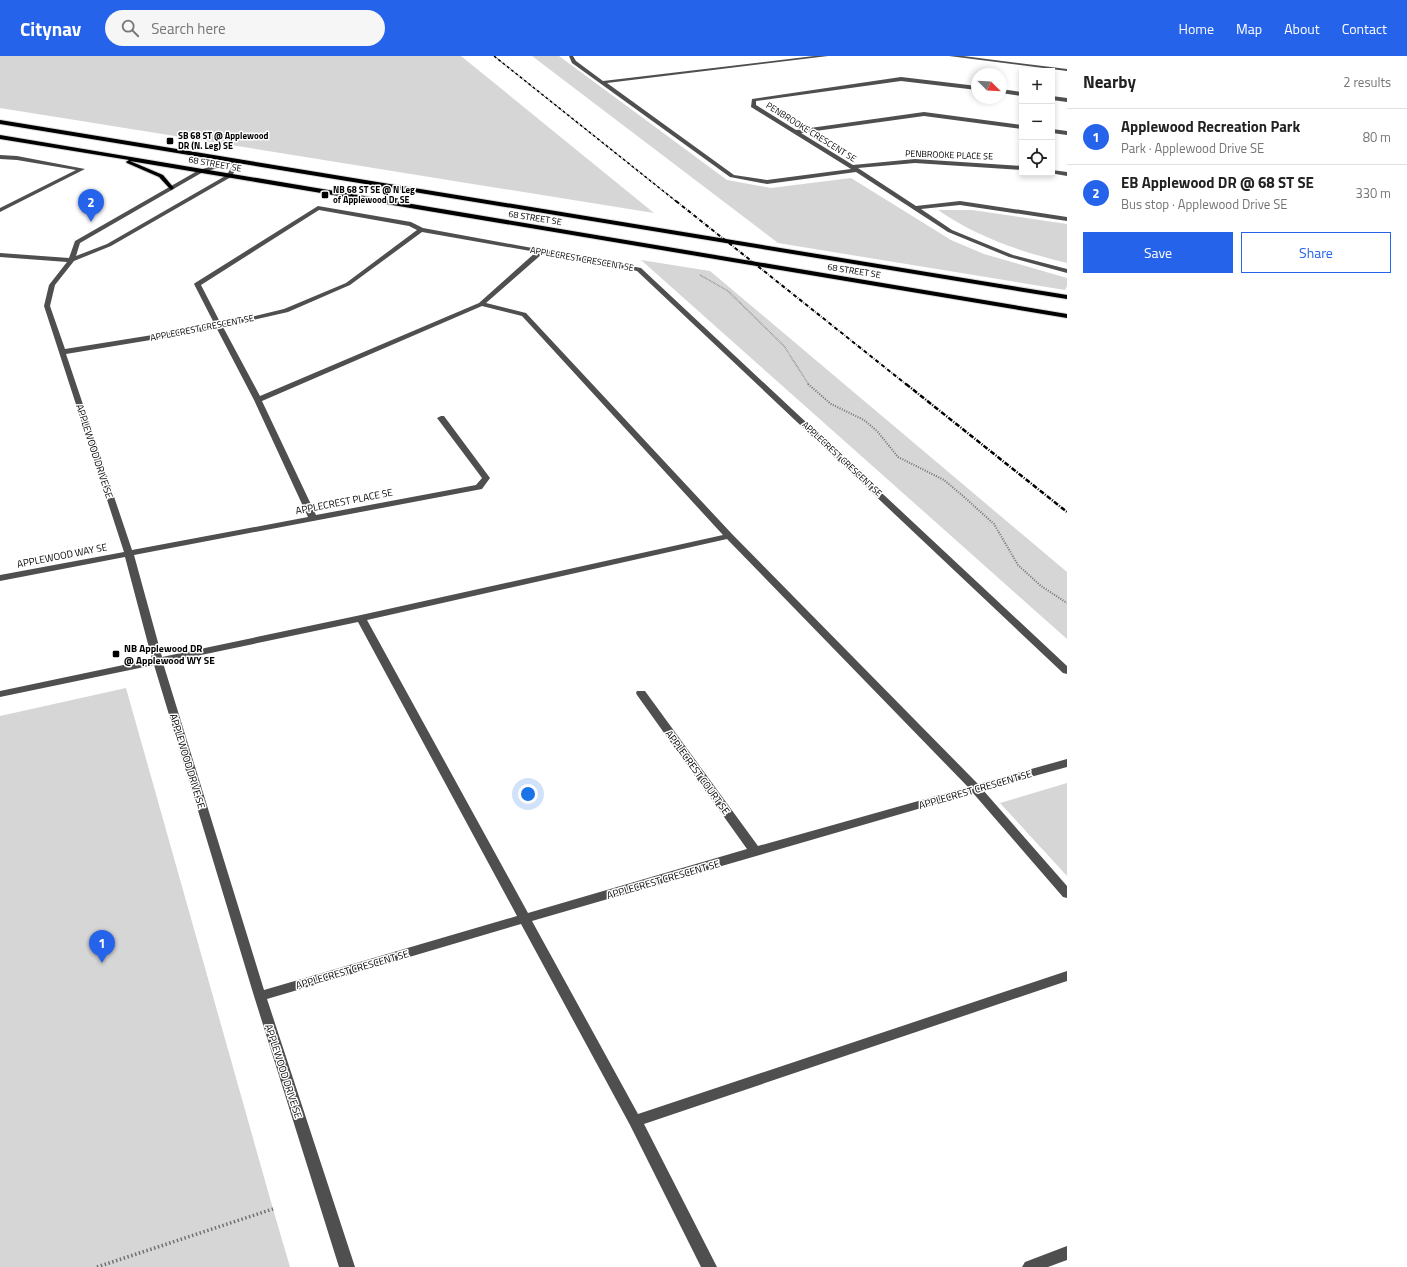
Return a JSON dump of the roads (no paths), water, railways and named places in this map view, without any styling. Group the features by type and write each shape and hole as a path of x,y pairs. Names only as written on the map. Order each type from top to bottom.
{"main road":[{"name":"68 STREET SE","path":"0,122 1067,297"},
{"name":"68 STREET SE","path":"0,137 1067,316"},
{"path":"114,156 161,176 170,188"}],"street":[{"name":"PENBROOKE PLACE SE","path":"571,56 574,62 732,176 767,182 915,161 1019,168"},
{"path":"603,82 826,56"},
{"path":"951,56 1067,70"},
{"name":"PENBROOKE CRESCENT SE","path":"971,87 901,79 754,100 752,106 950,231 1011,256 1067,271"},
{"path":"1007,92 1019,94"},
{"path":"1055,98 1067,100"},
{"path":"795,132 924,114 1019,127"},
{"path":"1055,131 1067,133"},
{"path":"0,157 17,158 82,169 0,210"},
{"name":"APPLEWOOD DRIVE SE","path":"238,161 201,171 77,242 72,260 52,285 47,306 129,554 158,661 260,996 347,1267"},
{"name":"APPLEWOOD DRIVE SE","path":"72,260 109,245 229,176 238,161"},
{"path":"1055,172 1067,174"},
{"path":"915,208 960,203 1067,219"},
{"path":"312,518 258,400 197,284 318,208 411,224 421,230"},
{"name":"APPLECREST CRESCENT SE","path":"63,352 220,326 286,311 348,284 421,230 639,269 1067,671"},
{"path":"258,400 481,304 540,252"},
{"path":"0,255 72,260"},
{"path":"481,304 524,314 729,536 976,789 1067,894"},
{"name":"APPLECREST PLACE SE","path":"129,554 479,487 486,478 441,418"},
{"path":"0,694 361,618 729,536"},
{"name":"APPLEWOOD WAY SE","path":"0,578 129,554"},
{"path":"361,618 524,920 635,1121 709,1267"},
{"name":"APPLECREST COURT SE","path":"642,693 755,851"},
{"name":"APPLECREST CRESCENT SE","path":"260,996 524,920 755,851 1067,763"},
{"path":"635,1121 1067,976"},
{"path":"1030,1267 1067,1253"}],"railway":[{"path":"494,56 677,202"},
{"path":"676,201 907,385"},
{"path":"906,384 1067,512"}],"place":[{"name":"SB 68 ST @ Applewood DR (N. Leg) SE","path":"170,141"},
{"name":"NB 68 ST SE @ N Leg of Applewood Dr SE","path":"325,195"},
{"name":"EB Applewood DR @ 68 ST SE","path":"91,222"},
{"name":"NB Applewood DR @ Applewood WY SE","path":"116,654"},
{"name":"Applewood Recreation Park","path":"102,963"}]}
